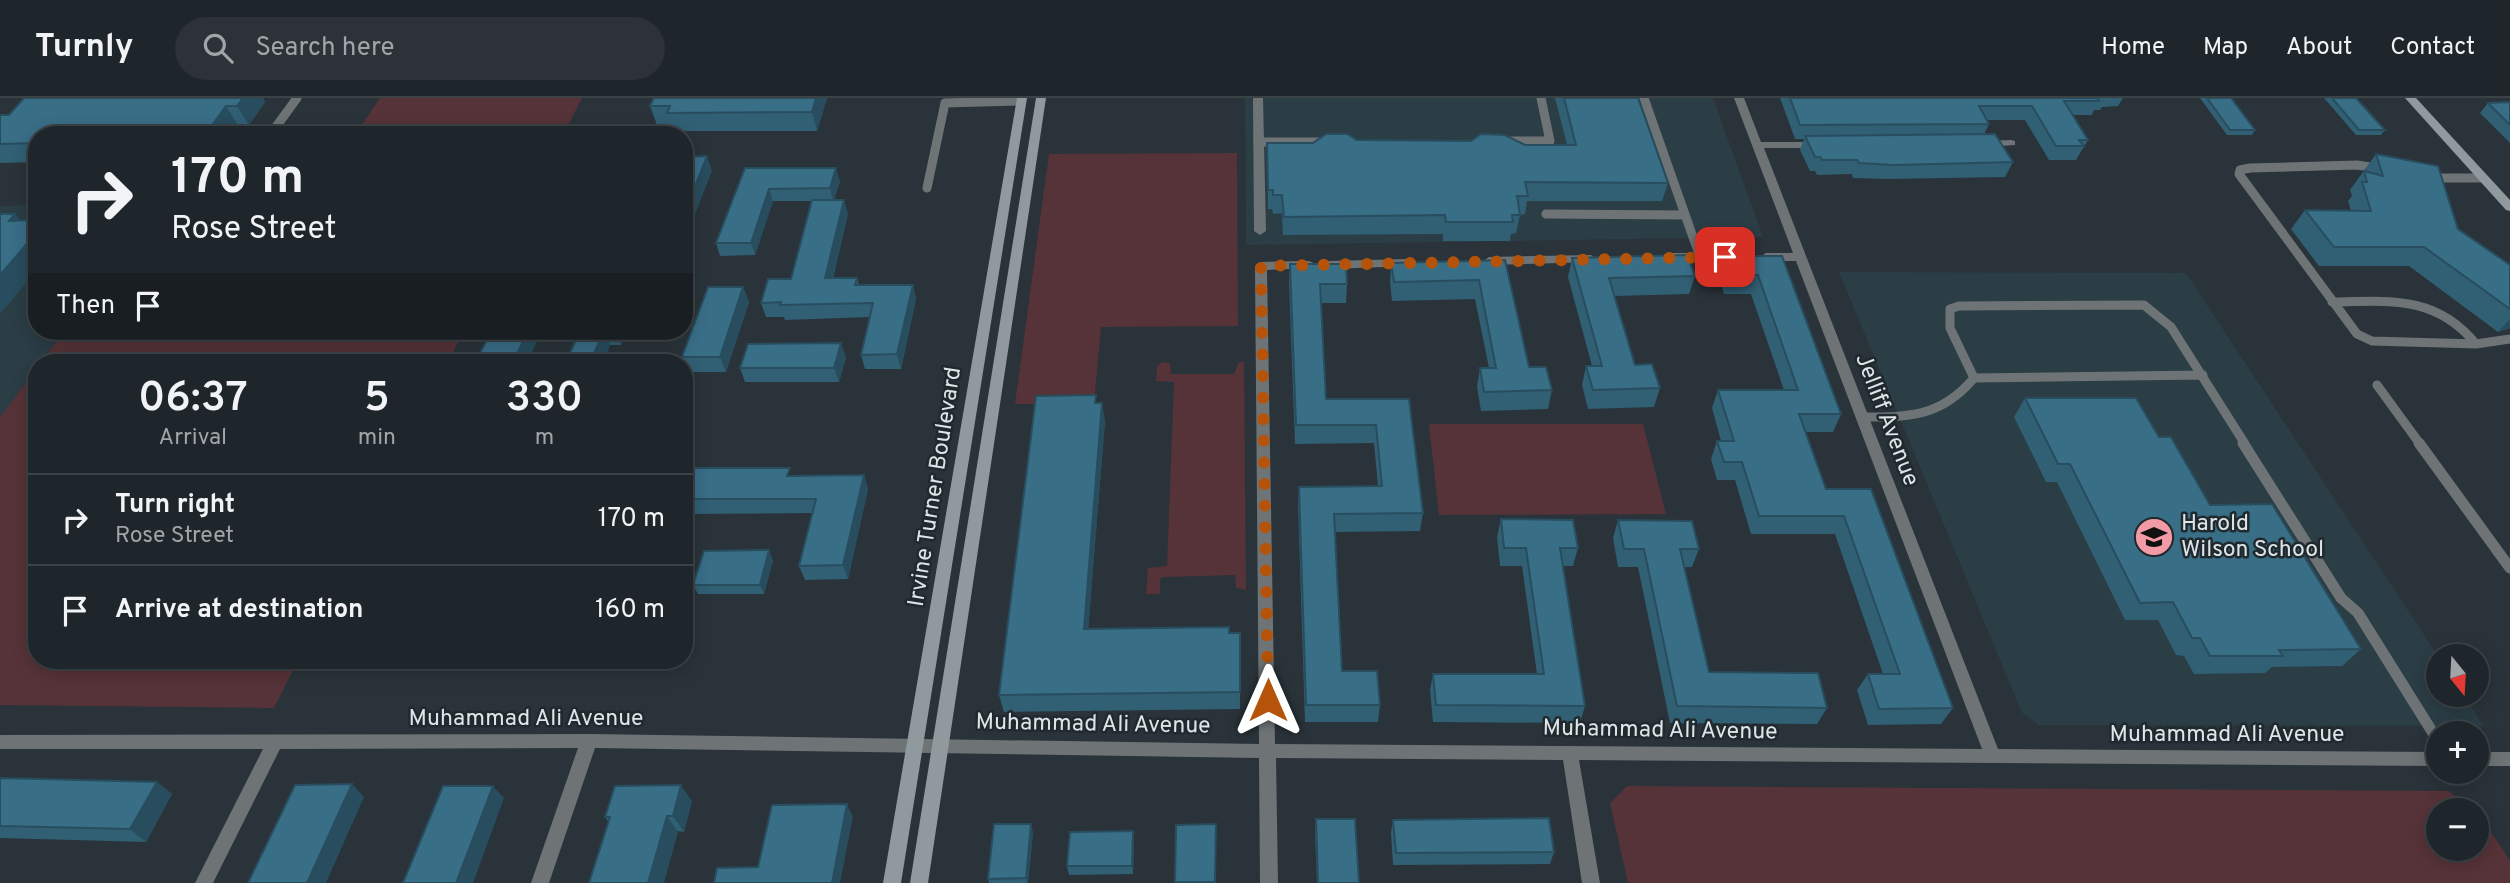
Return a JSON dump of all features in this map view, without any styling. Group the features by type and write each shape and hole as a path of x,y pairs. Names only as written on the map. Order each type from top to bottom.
{"main road":[{"name":"Irvine Turner Boulevard","path":"919,883 1041,98"},
{"path":"2410,98 2510,207"},
{"name":"Irvine Turner Boulevard","path":"892,883 1021,100"}],"street":[{"path":"1258,98 1260,230"},
{"name":"Jelliff Avenue","path":"1739,98 1993,757"},
{"path":"1971,144 2011,143"},
{"path":"1758,145 1838,145"},
{"path":"1659,258 1799,257"},
{"path":"1480,261 1604,259"},
{"path":"1269,883 1261,266 1426,262"},
{"name":"Muhammad Ali Avenue","path":"0,742 589,741 1268,751 2426,759"},
{"path":"540,883 589,741"},
{"path":"204,883 275,742"},
{"path":"1570,753 1591,883"},
{"path":"2489,759 2510,759"}],"lane":[{"path":"277,126 297,98"},
{"path":"1501,141 1550,141 1541,98"},
{"path":"1644,98 1700,257"},
{"path":"927,188 945,103 1021,100"},
{"path":"1258,142 1335,142"},
{"path":"2396,172 2357,165 2240,170 2239,174 2357,334 2372,341 2476,344 2510,339"},
{"path":"2436,192 2427,177 2482,178"},
{"path":"1546,214 1685,215"},
{"path":"2332,302 2417,303 2436,308 2469,333 2476,344"},
{"path":"1974,377 1948,318 1951,309 1959,306 2144,305 2171,327 2341,598 2358,613 2426,722"},
{"path":"1974,377 2203,375"},
{"path":"1862,416 1924,415 1964,391 1974,377"},
{"path":"2377,385 2510,568"}],"shaded area":[{"path":"380,98 582,98 568,126 361,126"},
{"path":"1245,98 1713,98 1763,237 1246,245"},
{"path":"1237,153 1238,326 1101,327 1094,404 1015,404 1049,154"},
{"path":"28,205 28,340 57,340 47,354 28,354 28,380 0,417 0,206"},
{"name":"Harold Wilson School","path":"1839,272 2186,273 2430,644 2426,644 2426,707 2471,707 2481,721 2426,721 2426,726 2039,725 2022,713"},
{"path":"57,340 459,340 452,354 47,354"},
{"path":"1162,362 1170,363 1171,374 1234,374 1239,362 1244,362 1246,590 1236,588 1235,575 1164,577 1160,579 1160,594 1146,594 1148,568 1167,566 1174,382 1156,381 1157,366"},
{"path":"28,380 28,669 294,669 274,708 0,705 0,417"},
{"path":"1429,424 1643,424 1666,514 1439,515"},
{"path":"1627,786 2448,791 2459,798 2426,798 2426,861 2489,861 2489,829 2510,861 2510,883 1628,883 1610,803"}],"building":[{"path":"24,98 243,98 237,106 226,106 212,126 28,126 28,143 0,144 0,115 9,115"},
{"path":"654,98 816,98 812,112 667,113 670,106 650,106"},
{"path":"1564,98 1638,98 1668,183 1525,182 1528,196 1517,196 1520,215 1512,215 1513,222 1446,222 1445,215 1284,217 1282,195 1273,195 1273,190 1268,190 1267,143 1313,143 1326,134 1347,134 1357,140 1471,141 1481,134 1505,135 1525,145 1576,145"},
{"path":"1790,98 2097,98 2099,101 2064,101 2088,140 2079,140 2084,146 2056,146 2032,106 1979,106 1989,124 1800,125"},
{"path":"2207,98 2231,98 2255,130 2230,130"},
{"path":"2332,98 2356,98 2385,130 2359,130"},
{"path":"2510,102 2510,125 2488,103"},
{"path":"1995,134 2013,162 1894,165 1859,163 1857,160 1822,160 1815,157 1805,136"},
{"path":"2376,154 2438,166 2458,229 2510,265 2510,309 2424,247 2334,247 2305,210 2371,211 2362,182 2367,182 2364,171 2383,176"},
{"path":"707,156 693,191 693,157"},
{"path":"745,168 836,168 830,188 769,189 751,243 716,243"},
{"path":"812,200 844,200 825,278 857,278 855,285 913,285 897,354 861,355 873,303 761,303 768,279 791,279"},
{"path":"0,214 15,214 9,221 28,220 28,242 0,275"},
{"path":"1687,255 1695,276 1609,278 1635,365 1652,364 1660,388 1593,390 1586,366 1602,366 1572,258"},
{"path":"1724,256 1782,256 1841,414 1799,414 1826,489 1871,489 1953,708 1879,709 1868,674 1900,674 1844,516 1759,516 1742,462 1724,462 1717,441 1734,441 1718,390 1798,390 1758,275 1731,275"},
{"path":"1505,260 1529,367 1546,367 1552,390 1484,392 1480,368 1496,368 1479,280 1394,282 1391,263"},
{"path":"1290,264 1346,264 1347,284 1320,284 1326,399 1409,399 1423,513 1334,514 1342,671 1377,671 1380,705 1306,705 1299,487 1382,486 1376,425 1296,425"},
{"path":"708,287 743,287 720,357 693,357 693,354 683,354 688,340 693,340 693,327"},
{"path":"487,340 524,340 517,354 479,354"},
{"path":"576,340 600,340 594,354 517,354 570,353"},
{"path":"841,343 834,368 740,368 748,344"},
{"path":"1096,395 1095,403 1102,403 1084,629 1229,627 1229,633 1240,633 1240,692 999,695 1036,396"},
{"path":"2025,398 2136,398 2159,437 2171,437 2210,505 2272,504 2361,649 2279,650 2283,656 2210,656 2200,638 2192,638 2173,602 2140,603 2070,464 2058,464"},
{"path":"693,468 790,468 787,476 864,475 843,565 799,566 816,499 693,499"},
{"path":"1501,519 1573,520 1578,548 1560,548 1585,706 1436,705 1433,674 1544,674 1526,548 1504,548"},
{"path":"1618,520 1692,521 1699,549 1680,549 1709,672 1818,673 1827,708 1677,706 1644,549 1624,549"},
{"path":"769,550 760,585 693,585 704,551"},
{"path":"0,778 157,782 130,829 0,826"},
{"path":"352,784 307,883 248,883 295,785"},
{"path":"681,785 673,816 667,816 648,883 589,883 610,817 605,817 615,786"},
{"path":"443,786 493,786 456,883 403,883"},
{"path":"847,804 832,883 714,883 717,868 758,867 772,805"},
{"path":"1549,818 1554,852 1396,853 1393,820"},
{"path":"1316,819 1355,819 1359,883 1318,883"},
{"path":"994,824 1031,824 1026,878 988,879"},
{"path":"1216,824 1215,882 1175,882 1176,825"},
{"path":"1133,831 1132,866 1067,866 1070,832"}],"place":[{"name":"Harold Wilson School","path":"2154,537"}],"route":[{"path":"1268,700 1261,266 1725,257"}]}
